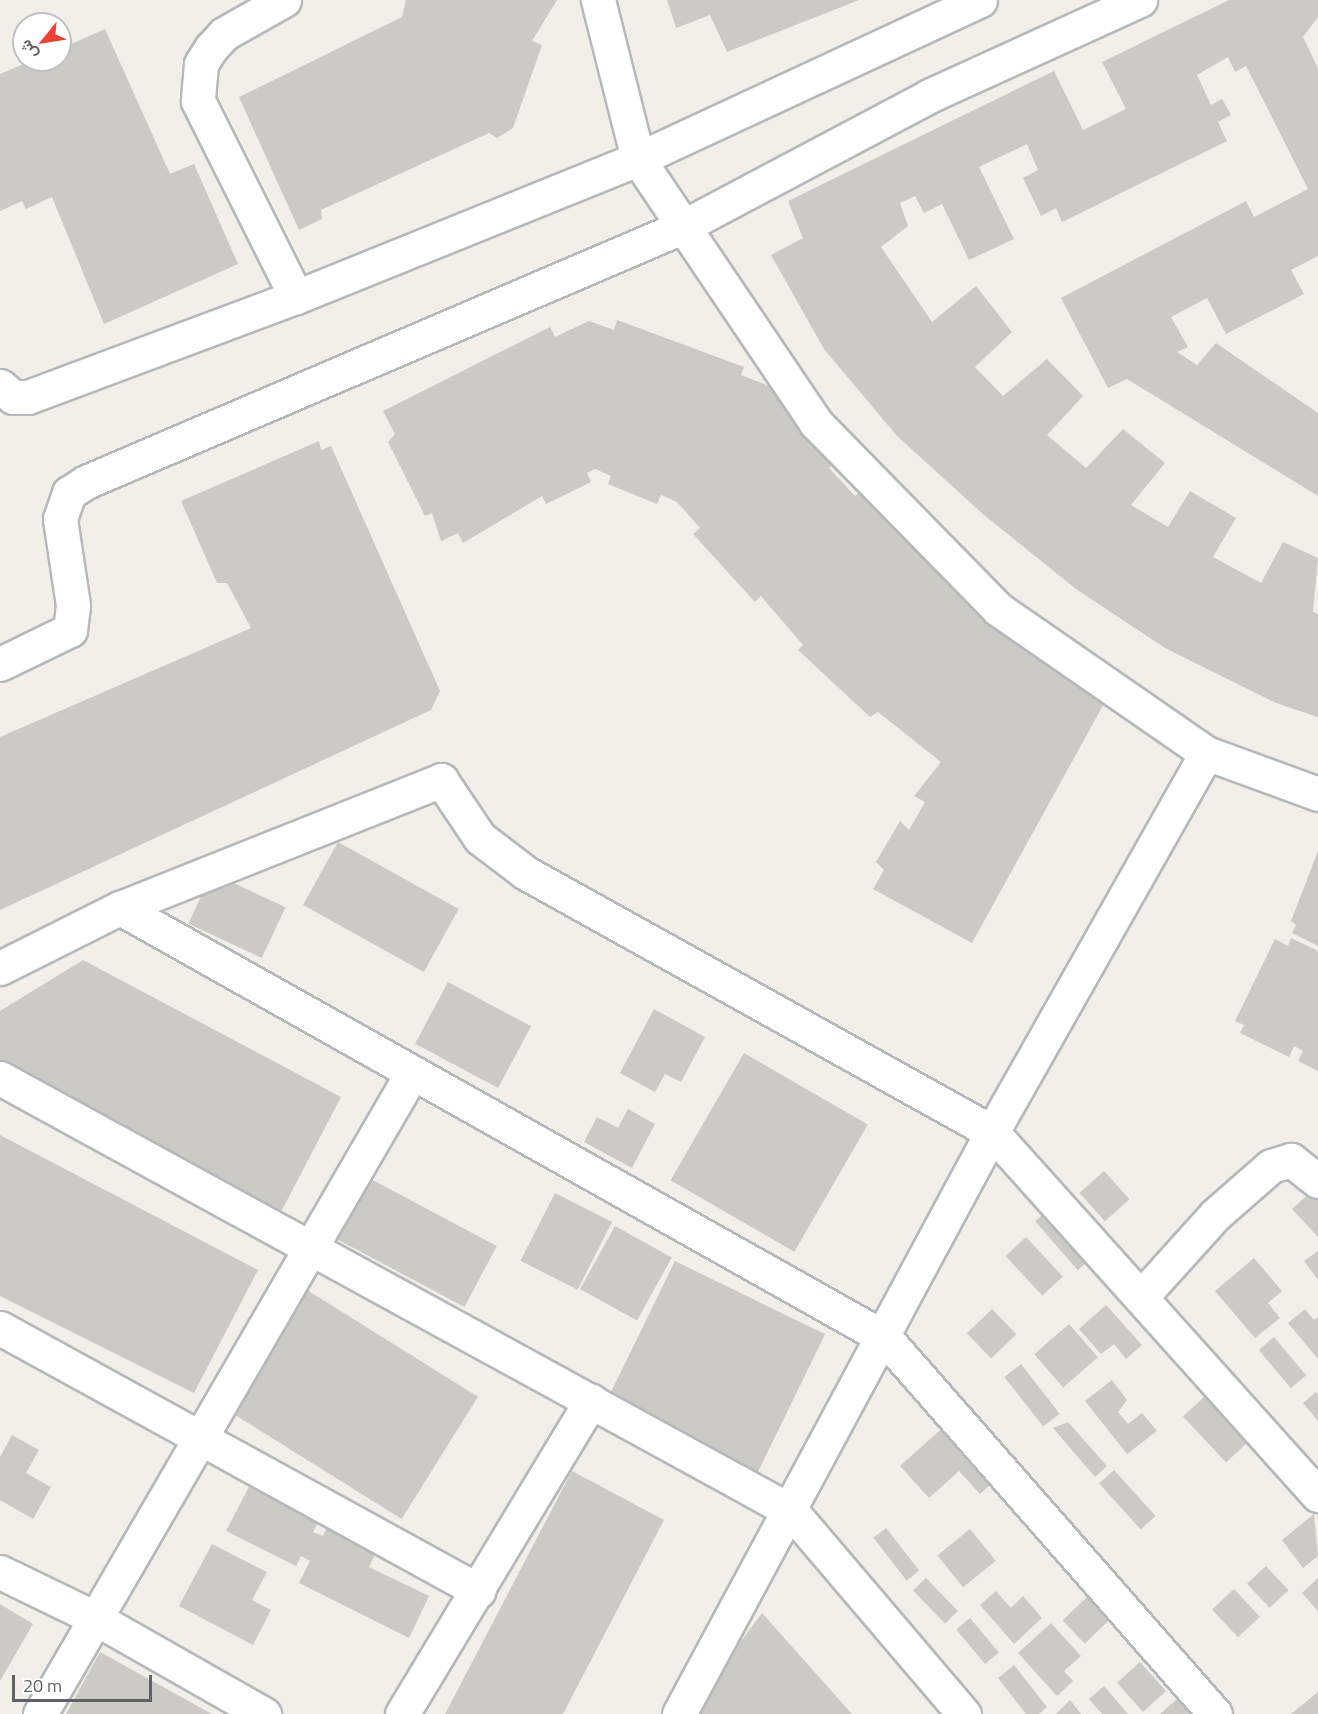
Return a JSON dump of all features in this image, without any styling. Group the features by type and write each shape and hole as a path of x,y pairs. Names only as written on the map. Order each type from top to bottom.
{"street":[{"path":"284,0 224,34 211,48 201,64 198,100 296,297"},
{"path":"598,0 638,159 816,423 998,609 1206,753 1318,794"},
{"path":"0,386 13,397 28,397 296,297 638,159 980,0"},
{"path":"0,664 72,624 60,519 69,493 682,227 929,96 1140,0"},
{"path":"679,1714 885,1338 992,1132 1206,753"},
{"path":"0,968 120,908 441,780 480,838 526,873 992,1132 1318,1494"},
{"path":"120,908 885,1338 1215,1714"},
{"path":"40,1714 93,1617 412,1073"},
{"path":"0,1078 791,1511 964,1714"},
{"path":"1141,1297 1215,1215 1271,1166 1291,1160 1318,1181"},
{"path":"0,1328 479,1591"},
{"path":"402,1714 479,1591 591,1401"},
{"path":"0,1572 93,1617 264,1714"}],"building":[{"path":"406,0 557,0 532,41 542,45 513,128 497,138 489,133 321,210 322,219 299,230 239,97 402,17"},
{"path":"667,0 859,0 727,52 710,15 676,28"},
{"path":"1229,0 1318,0 1318,17 1303,37 1318,68 1318,256 1291,270 1304,294 1226,334 1207,298 1171,317 1188,347 1177,352 1197,365 1216,343 1318,413 1318,496 1127,379 1108,388 1061,298 1246,201 1254,217 1308,189 1246,66 1235,72 1228,57 1197,75 1211,105 1222,99 1231,115 1218,122 1227,141 1062,222 1056,208 1041,216 1023,178 1038,170 1027,144 979,167 1014,239 969,260 942,204 924,213 915,196 900,203 908,226 881,247 932,322 976,286 1012,332 975,367 1003,396 1047,359 1083,396 1047,435 1086,468 1123,429 1165,463 1131,505 1168,527 1190,491 1236,518 1213,557 1261,583 1283,542 1318,558 1313,612 1318,614 1318,717 1276,703 1165,648 1076,589 984,515 897,436 824,349 771,255 803,238 788,201 1054,71 1083,130 1126,109 1102,62"},
{"path":"105,29 170,174 194,164 238,264 104,324 52,197 26,209 22,201 0,211 0,74 12,69 12,72 72,72 72,44"},
{"path":"617,320 744,367 741,375 769,386 794,424 801,422 836,461 829,468 855,496 860,492 986,611 1064,670 1065,677 1106,700 972,943 873,889 884,870 876,862 900,821 909,830 925,802 914,796 941,762 878,712 870,717 798,650 803,645 761,596 755,602 693,534 700,528 677,502 661,495 657,504 608,484 611,476 595,469 587,473 591,482 546,504 542,496 463,543 458,533 441,541 432,513 425,516 388,442 395,434 383,411 550,327 555,337 589,321 614,330"},
{"path":"319,441 321,450 331,446 440,691 431,710 0,910 0,737 251,628 227,583 217,583 181,501"},
{"path":"338,842 459,909 424,972 303,905"},
{"path":"1318,851 1318,946 1292,933 1296,925 1291,921"},
{"path":"212,873 285,907 262,958 188,924"},
{"path":"1291,938 1318,951 1318,1071 1298,1061 1303,1051 1294,1046 1289,1057 1240,1033 1244,1025 1235,1021 1275,939 1288,946"},
{"path":"83,960 341,1097 281,1212 0,1061 0,1011"},
{"path":"448,982 531,1026 498,1088 415,1044"},
{"path":"654,1009 705,1037 681,1082 665,1074 655,1092 620,1073"},
{"path":"744,1053 868,1124 794,1252 670,1180"},
{"path":"628,1109 655,1124 632,1168 584,1142 597,1117 618,1128"},
{"path":"0,1135 258,1270 194,1393 0,1296"},
{"path":"1104,1171 1129,1199 1105,1221 1079,1193"},
{"path":"367,1177 497,1246 464,1307 335,1238"},
{"path":"1313,1190 1318,1196 1318,1237 1292,1209"},
{"path":"555,1193 612,1222 578,1290 520,1261"},
{"path":"1048,1210 1091,1259 1078,1270 1035,1221"},
{"path":"615,1226 672,1258 637,1320 580,1289"},
{"path":"1026,1237 1063,1276 1042,1296 1006,1256"},
{"path":"1318,1251 1318,1280 1304,1261"},
{"path":"1254,1258 1282,1291 1268,1303 1280,1318 1255,1338 1215,1291"},
{"path":"675,1261 825,1334 758,1472 608,1399"},
{"path":"299,1285 478,1397 402,1519 223,1407"},
{"path":"1106,1305 1142,1345 1126,1359 1114,1344 1101,1354 1079,1329"},
{"path":"992,1309 1016,1334 991,1358 967,1333"},
{"path":"1305,1309 1314,1320 1318,1317 1318,1359 1288,1323"},
{"path":"1069,1324 1098,1357 1063,1387 1034,1354"},
{"path":"1274,1337 1306,1375 1291,1388 1259,1350"},
{"path":"1021,1364 1060,1414 1043,1427 1004,1377"},
{"path":"1112,1380 1127,1400 1118,1412 1128,1424 1142,1413 1157,1431 1127,1454 1085,1401"},
{"path":"1316,1392 1318,1394 1318,1421 1303,1403"},
{"path":"1205,1396 1248,1442 1226,1463 1183,1416"},
{"path":"1068,1422 1107,1466 1095,1477 1053,1428"},
{"path":"947,1424 997,1479 980,1494 959,1471 929,1498 900,1466"},
{"path":"12,1435 39,1450 26,1473 51,1487 33,1519 0,1500 0,1457"},
{"path":"1114,1470 1155,1516 1141,1529 1099,1483"},
{"path":"572,1471 664,1520 563,1714 445,1714"},
{"path":"253,1479 322,1515 313,1532 323,1536 330,1520 380,1544 369,1567 429,1596 409,1638 299,1583 310,1561 301,1556 296,1566 226,1531"},
{"path":"1314,1514 1318,1556 1303,1568 1282,1540"},
{"path":"886,1528 919,1571 907,1580 873,1538"},
{"path":"970,1529 996,1561 963,1587 937,1555"},
{"path":"212,1544 267,1572 252,1600 271,1610 253,1645 179,1606"},
{"path":"1266,1566 1289,1590 1269,1608 1247,1584"},
{"path":"926,1578 958,1611 945,1624 913,1591"},
{"path":"1318,1578 1318,1611 1302,1593"},
{"path":"1234,1589 1260,1617 1238,1637 1212,1609"},
{"path":"996,1591 1011,1608 1023,1596 1042,1618 1014,1644 980,1605"},
{"path":"1087,1597 1109,1620 1085,1644 1063,1621"},
{"path":"0,1604 33,1624 0,1681"},
{"path":"762,1613 852,1714 698,1714 715,1676"},
{"path":"970,1618 999,1652 985,1664 956,1630"},
{"path":"1051,1623 1081,1656 1064,1671 1073,1681 1057,1696 1018,1653"},
{"path":"100,1652 212,1714 66,1714"},
{"path":"1140,1662 1166,1691 1143,1712 1117,1683"},
{"path":"1014,1665 1047,1707 1039,1714 1026,1714 998,1678"},
{"path":"1104,1686 1128,1714 1102,1714 1089,1699"},
{"path":"1318,1692 1318,1714 1291,1714"},
{"path":"1179,1697 1193,1714 1160,1714"},
{"path":"1070,1700 1081,1714 1056,1714"}]}
